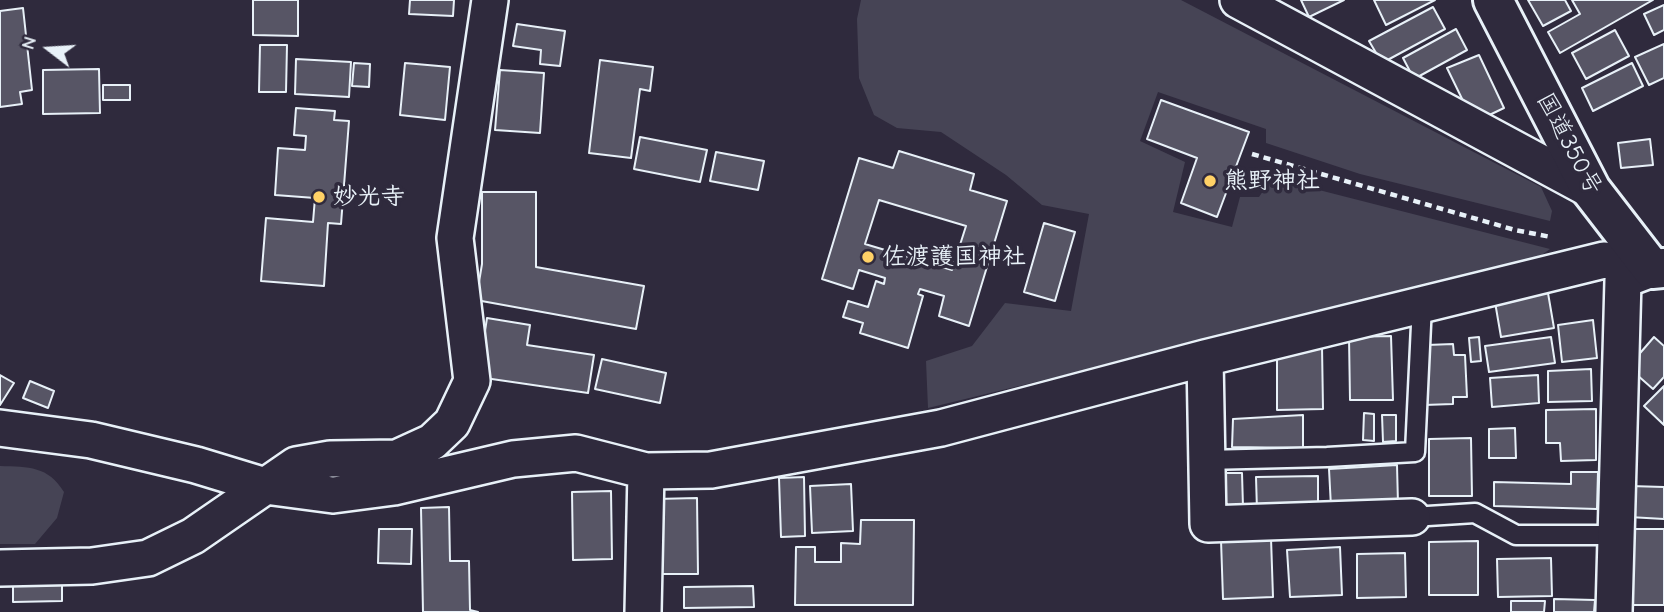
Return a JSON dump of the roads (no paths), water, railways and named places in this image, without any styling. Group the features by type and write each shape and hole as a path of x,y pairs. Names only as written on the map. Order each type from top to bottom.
{"highway":[{"name":"国道350号","path":"1493,0 1591,190 1658,269"}],"street":[{"path":"0,568 92,566 148,558 193,536 296,464 330,459 397,458 432,442 452,423 472,381 455,238 490,0"},
{"path":"1238,0 1591,190"},
{"path":"0,428 91,440 196,465 265,486 333,495 394,487 513,459 576,453 646,471 711,470 941,428 1205,358 1604,260 1658,269"},
{"path":"1614,612 1623,280 1658,269"},
{"path":"1205,358 1208,523 1412,517"},
{"path":"643,612 646,471"}],"lane":[{"path":"1206,460 1415,452 1422,304"},
{"path":"1412,517 1475,513 1516,535 1616,535"}],"place":[{"name":"熊野神社","path":"1210,181"},
{"name":"妙光寺","path":"319,197"},
{"name":"佐渡護国神社","path":"868,257"}]}
